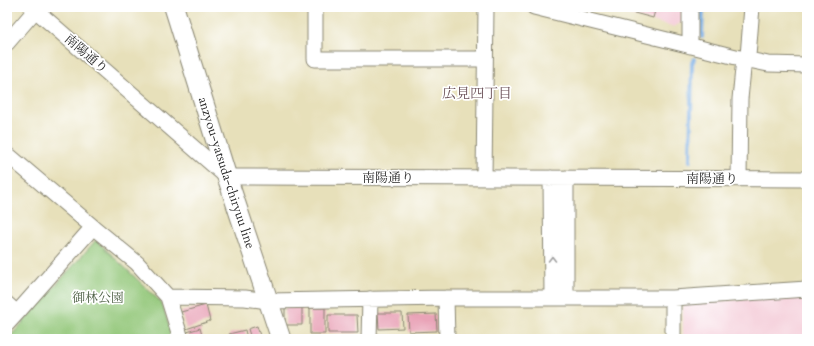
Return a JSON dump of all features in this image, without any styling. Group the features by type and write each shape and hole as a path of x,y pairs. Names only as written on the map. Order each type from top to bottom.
{"main road":[{"name":"anzyou-yatsuda-chiryuu line","path":"174,7 227,177 281,339"}],"street":[{"path":"316,7 315,59 485,59"},
{"path":"484,178 486,7"},
{"path":"534,7 744,59 768,64 807,65"},
{"path":"690,7 690,46"},
{"path":"739,179 740,99 744,59 748,56 752,7"},
{"name":"南陽通り","path":"35,8 227,177 807,179"},
{"path":"7,43 35,8"},
{"path":"7,154 93,228 137,263 168,297 181,339"},
{"path":"559,178 559,298"},
{"path":"10,314 93,228"},
{"path":"168,297 245,298 268,301 446,298 673,298 807,289"},
{"path":"446,298 446,339"},
{"path":"673,298 673,339"},
{"path":"369,339 370,299"}],"shaded area":[{"path":"599,7 682,7 682,22 674,27"},
{"path":"807,295 807,339 683,339 683,308 687,303"}],"green space":[{"name":"御林公園","path":"96,240 162,303 173,339 8,339"}],"building":[{"path":"612,7 656,7 653,18"},
{"path":"206,305 210,321 186,329 181,312"},
{"path":"285,307 302,307 302,325 285,325"},
{"path":"310,308 325,308 325,334 310,334"},
{"path":"378,313 402,313 403,328 379,329"},
{"path":"436,314 437,331 409,332 408,315"},
{"path":"328,315 357,315 358,333 328,333"},
{"path":"257,326 261,339 251,339 248,329"},
{"path":"200,328 203,339 189,339 187,332"},
{"path":"245,330 247,339 230,339 229,334"}],"waterway":[{"path":"702,37 703,7"},
{"path":"690,161 692,63 694,59"}],"district":[{"name":"広見四丁目","path":"477,93"}]}
